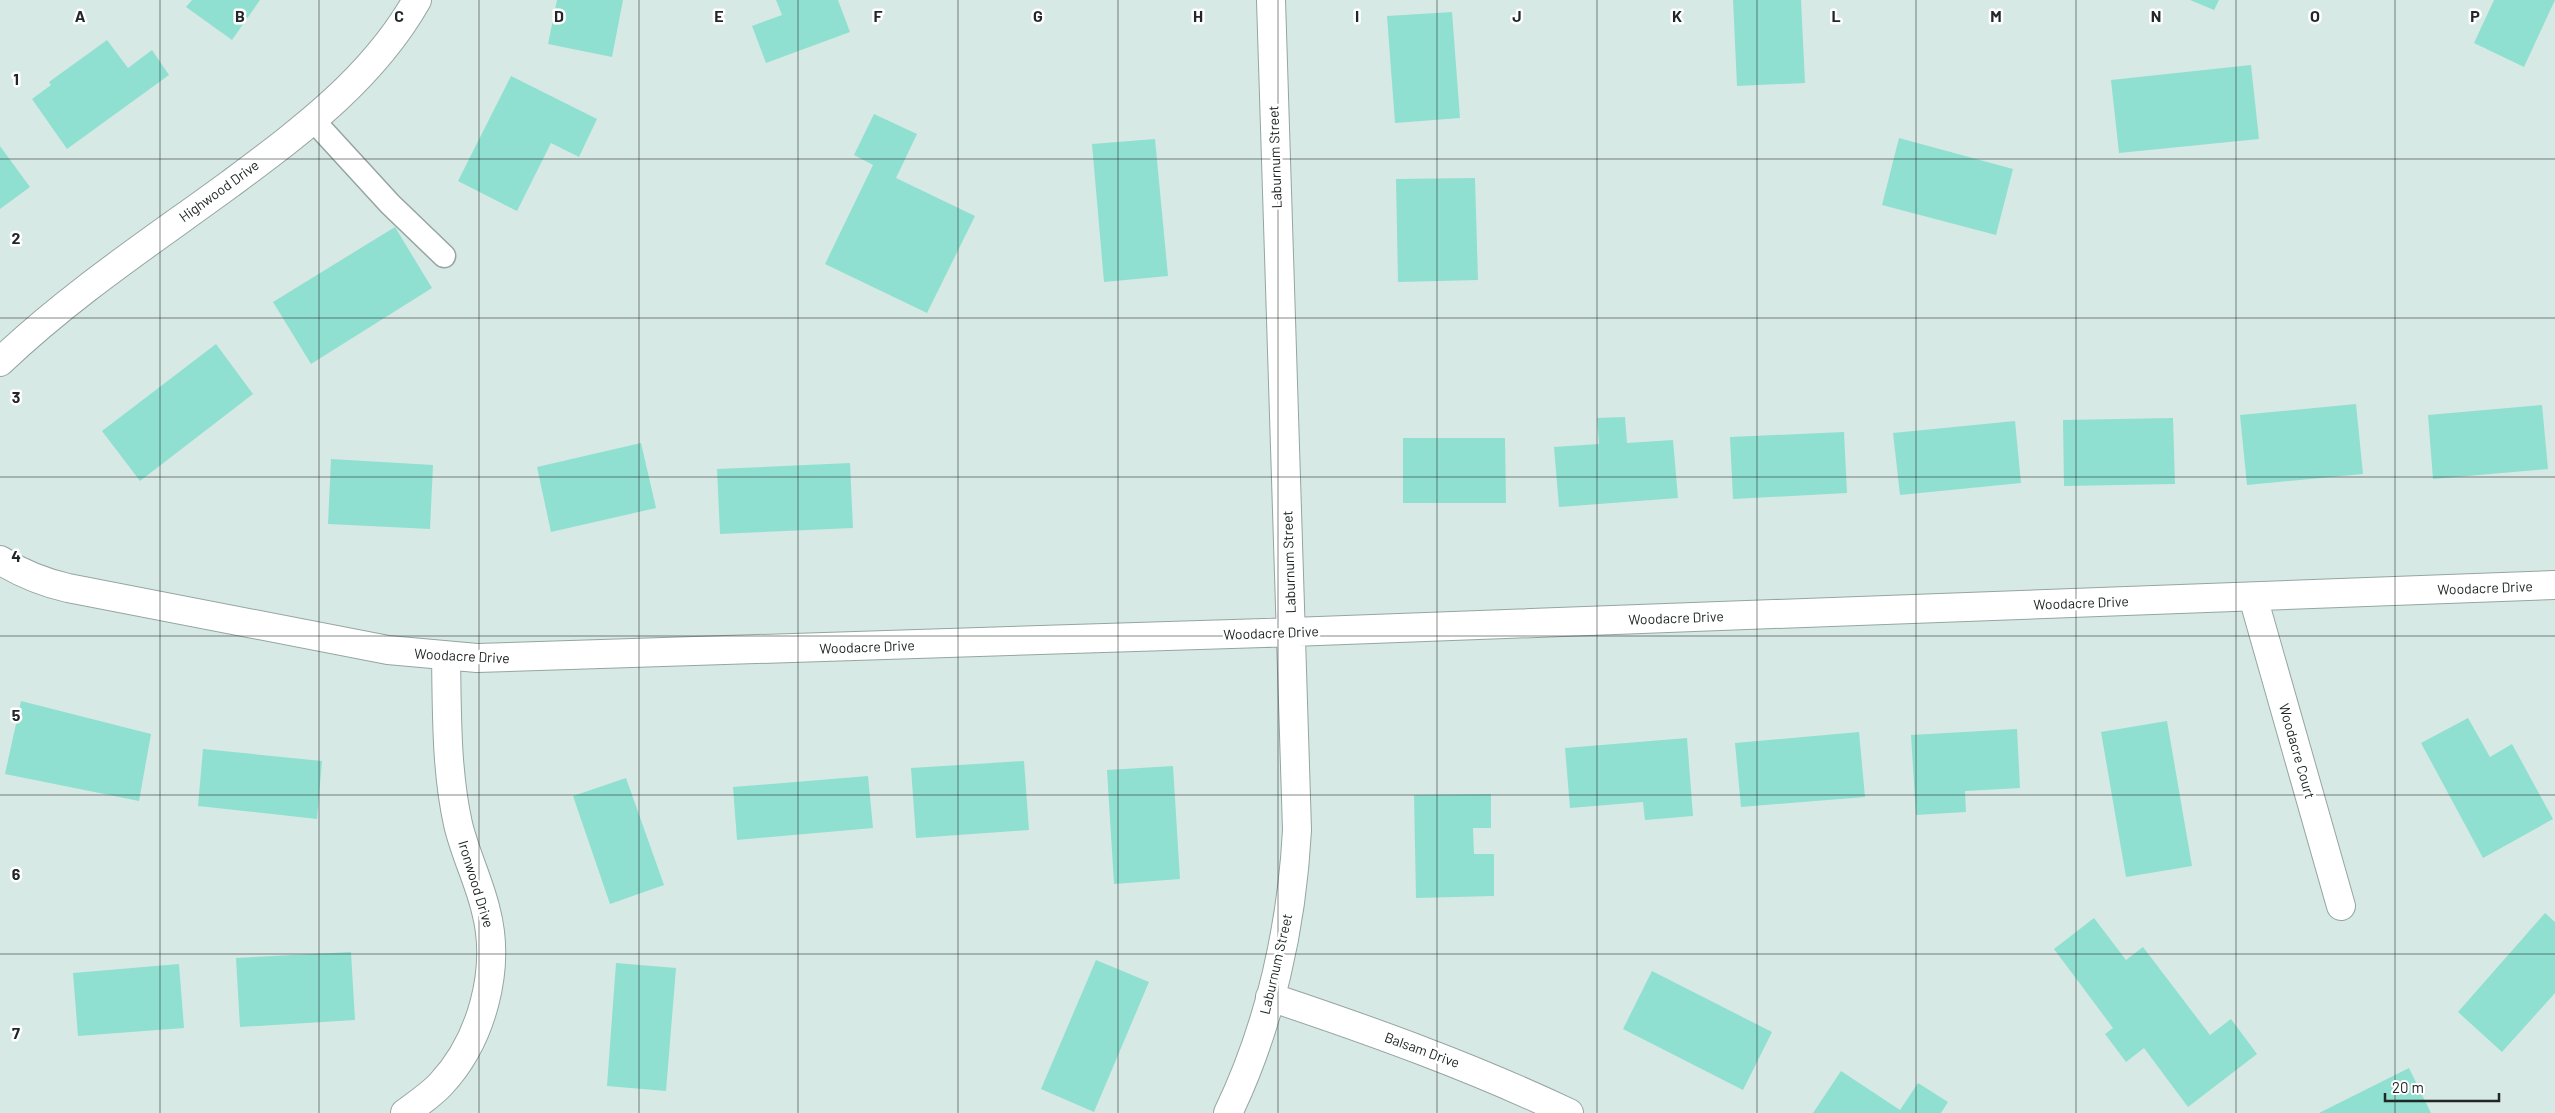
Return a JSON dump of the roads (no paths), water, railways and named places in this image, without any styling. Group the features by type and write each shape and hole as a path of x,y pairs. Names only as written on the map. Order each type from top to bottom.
{"street":[{"name":"Highwood Drive","path":"0,362 86,289 313,120 340,97 385,48 417,0"},
{"name":"Laburnum Street","path":"1228,1113 1239,1090 1270,997 1295,873 1298,780 1281,362 1271,0"},
{"name":"Woodacre Drive","path":"0,560 21,573 43,582 68,588 388,650 446,657 527,658 2555,586"},
{"name":"Woodacre Court","path":"2253,597 2341,906"},
{"name":"Ironwood Drive","path":"405,1113 441,1085 457,1064 479,1019 488,992 491,964 492,938 486,910 464,846 454,798 448,725 446,657"},
{"name":"Balsam Drive","path":"1270,997 1476,1070 1569,1113"}],"lane":[{"path":"313,120 390,204 444,256"}]}
